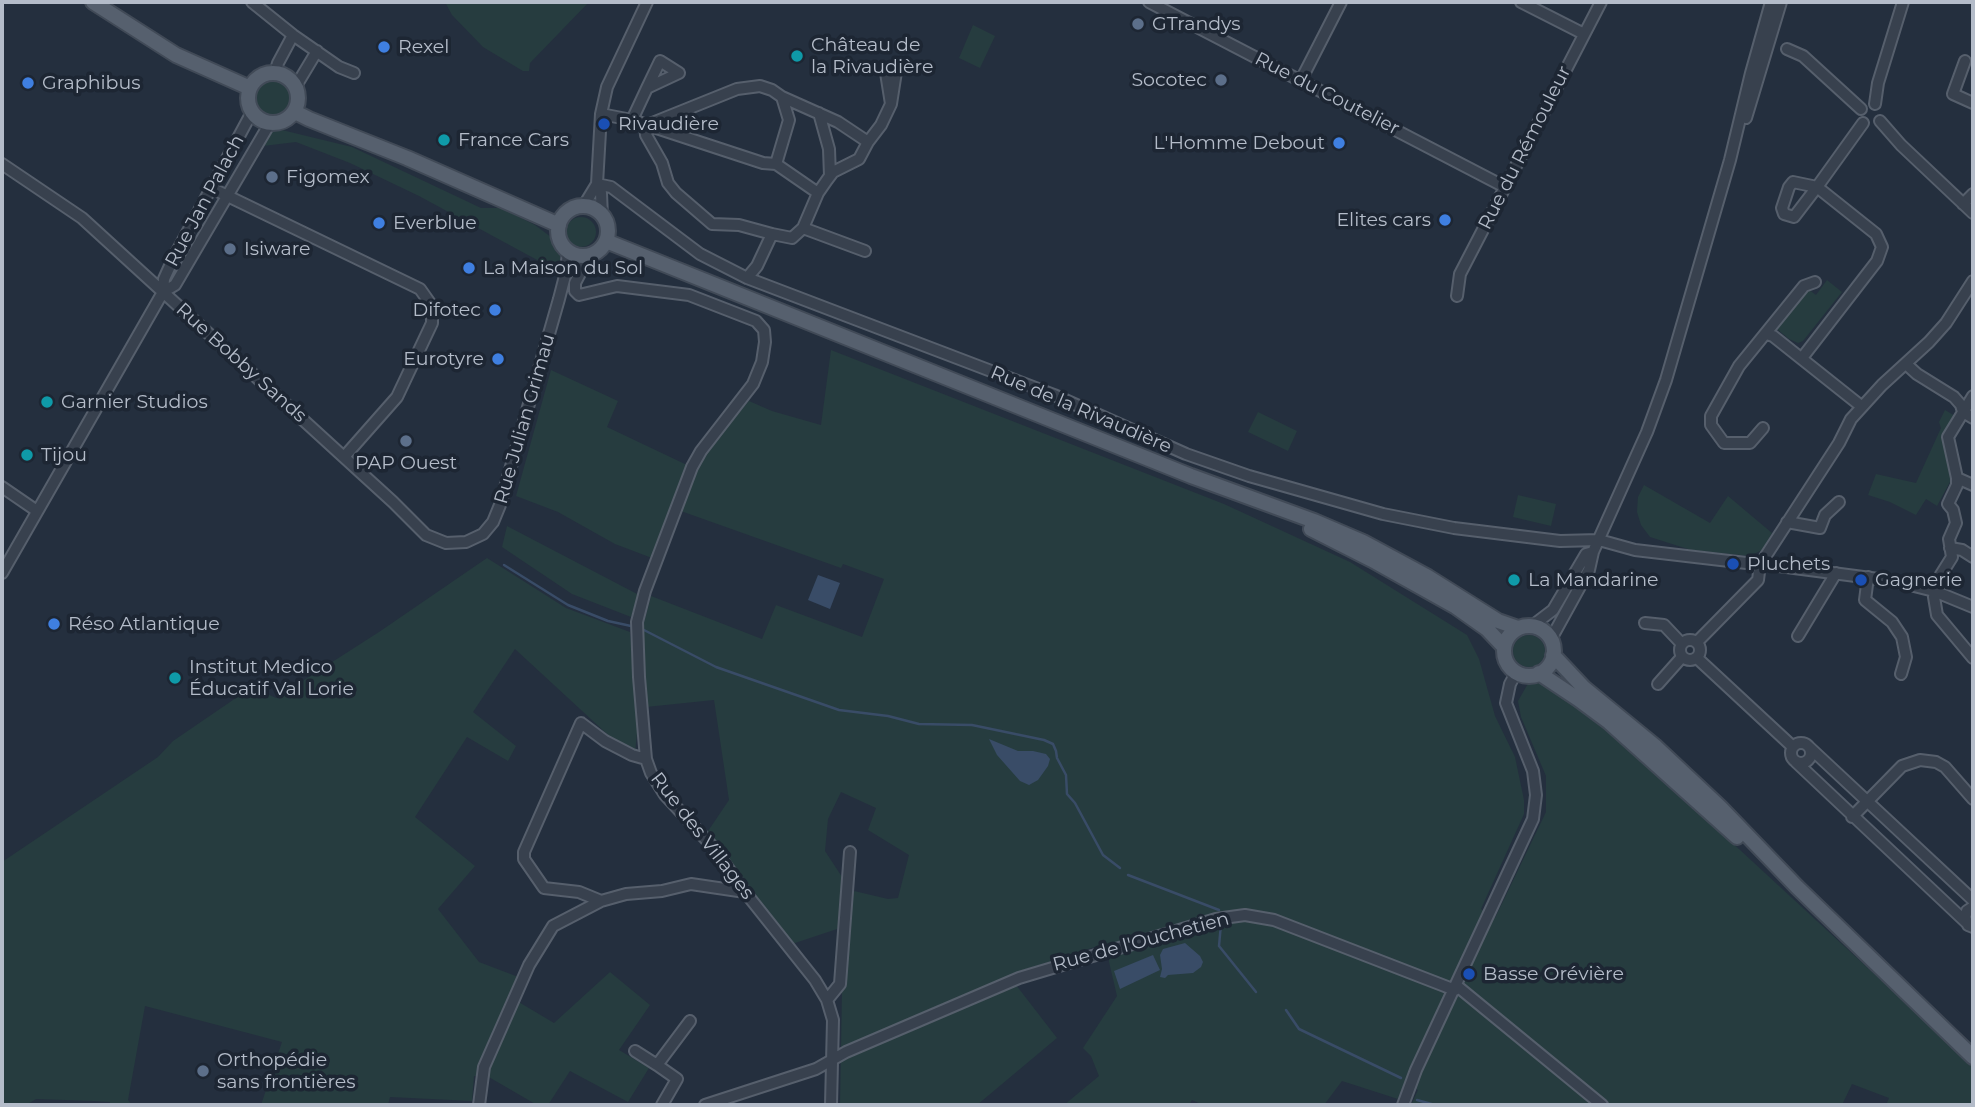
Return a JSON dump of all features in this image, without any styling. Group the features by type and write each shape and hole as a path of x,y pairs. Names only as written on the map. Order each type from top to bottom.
{"main road":[{"path":"93,2 176,55 250,88"},
{"path":"275,73 287,77 296,86 299,99 295,112 286,120 270,123 260,120 252,112 248,98 250,88 260,76 275,73"},
{"path":"295,112 559,225"},
{"path":"583,207 592,208 602,216 607,225 606,241 601,248 581,254 559,239 559,225 570,210 583,207"},
{"path":"606,241 1314,521 1363,542 1428,577 1497,621 1546,633 1568,673 1646,738 1720,807 1797,887 1973,1057"},
{"path":"1228,489 1421,586 1487,629 1504,647"},
{"path":"1525,627 1508,636 1504,647 1505,658 1516,673 1530,676 1549,666 1552,647"},
{"path":"1539,673 1609,722 1797,887"},
{"path":"1887,975 1922,999 1973,1046"}],"street":[{"path":"252,2 338,67 354,73"},
{"path":"602,216 601,193 597,184 601,114 607,86 647,2"},
{"name":"Rue du Coutelier","path":"1149,2 1505,187"},
{"path":"1301,80 1341,2"},
{"path":"1521,2 1584,34"},
{"name":"Rue du Rémouleur","path":"1457,296 1460,274 1601,2"},
{"path":"1552,647 1590,570 1593,552 1647,432 1666,380 1730,160 1771,2"},
{"path":"1730,160 1747,116 1781,2"},
{"path":"1875,104 1878,83 1903,2"},
{"path":"275,73 293,35"},
{"path":"1787,49 1803,56 1861,109"},
{"path":"296,86 317,51"},
{"path":"1965,61 1953,94 1973,103"},
{"path":"645,126 749,86 772,90 819,113 868,142"},
{"path":"632,120 647,88"},
{"path":"776,164 789,120 782,97"},
{"path":"1870,103 1875,104 1883,113 1880,121 1873,126 1863,122 1860,116 1861,109 1870,103"},
{"path":"645,126 646,135 662,163 668,183 712,224 739,225 792,238 803,228 818,192 830,176 859,159 891,104"},
{"name":"Rue Jan Palach","path":"2,573 163,292 164,279 174,257 252,112"},
{"path":"819,113 829,149 830,176"},
{"path":"601,114 632,120 763,163 776,164 818,192"},
{"path":"1880,121 1901,145 1973,213"},
{"path":"1802,358 1877,261 1882,247 1876,234 1818,187 1863,122"},
{"name":"Rue Jan Palach","path":"163,292 175,285 270,123"},
{"name":"Rue Bobby Sands","path":"2,164 82,218 426,535 446,543 466,542 483,534"},
{"path":"583,207 597,184"},
{"name":"Rue de la Rivaudière","path":"597,184 611,187 700,254 747,278 1054,395 1173,449 1258,479 1383,514 1454,528 1560,541 1599,540 1635,550 1868,577 1934,591 1973,607"},
{"path":"211,188 420,289 432,306 432,323 397,397 344,457"},
{"path":"1963,204 1973,194"},
{"path":"803,228 866,251"},
{"path":"747,278 757,266 772,234"},
{"path":"581,254 575,291 579,295 598,292"},
{"name":"Rue Julian Grimau","path":"483,534 494,522 500,505 559,299 581,254"},
{"path":"1697,642 1758,579 1787,522 1839,443 1851,419 1946,323 1973,281"},
{"path":"1763,428 1750,443 1724,443 1711,425 1711,416 1739,366 1804,286 1815,282"},
{"name":"Rue des Villages","path":"598,292 617,286 689,295 756,321 764,330 762,362 753,384 701,451 692,467 640,609 636,646 646,760 650,773 665,795 713,847 815,980 827,1000 833,1020 831,1105"},
{"path":"559,299 582,301 598,292"},
{"path":"1766,334 1773,336 1861,406"},
{"path":"1906,364 1954,397 1968,415"},
{"path":"1973,396 1968,415 1948,438 1958,478 1948,501 1956,523 1949,539 1952,557 1934,591 1937,615 1973,658"},
{"path":"1958,478 1973,485"},
{"path":"2,487 37,511"},
{"path":"1787,522 1820,528 1825,515 1839,502"},
{"path":"1950,548 1973,556"},
{"path":"1525,627 1553,610 1586,554 1593,552"},
{"path":"1798,636 1836,573"},
{"path":"1868,577 1866,600 1892,622 1902,637 1906,657 1901,674"},
{"path":"1645,623 1664,625 1681,643"},
{"path":"1690,639 1697,642 1700,650 1697,657 1690,660 1682,657 1679,650 1681,643 1690,639"},
{"path":"1658,684 1682,657"},
{"path":"1697,657 1793,747"},
{"path":"1403,1105 1533,819 1536,795 1533,771 1506,703 1507,692 1516,673"},
{"path":"601,901 579,892 544,888 524,859 524,852 581,723 604,741 646,760"},
{"path":"1793,747 1802,743 1809,747 1973,900"},
{"path":"1793,747 1791,755 1796,762 1970,925"},
{"path":"1796,762 1809,760 1809,747"},
{"path":"1852,817 1902,766 1920,760 1936,762 1945,767 1973,799"},
{"path":"827,1000 840,984 850,852"},
{"path":"479,1105 484,1068 529,965 553,926 601,901 626,894 662,891 691,884 745,892"},
{"path":"1970,925 1966,912 1973,907"},
{"name":"Rue de l'Ouchetien","path":"705,1105 816,1069 833,1059 1019,978 1205,922 1245,915 1274,920 1456,988 1602,1105"},
{"path":"657,1065 690,1021"},
{"path":"635,1051 677,1079 662,1105"}],"green space":[{"path":"445,2 589,2 530,63 529,71 523,71 483,47 452,15"},
{"path":"973,25 995,36 980,68 959,58"},
{"path":"273,78 286,84 292,97 286,110 273,116 260,110 254,97 260,84"},
{"path":"282,130 352,147 481,208 501,208 535,225 551,237 560,254 555,275 539,261 419,196 350,163 296,142 263,146 271,131"},
{"path":"581,217 592,221 596,232 592,243 581,247 570,243 566,232 570,221"},
{"path":"1827,280 1842,292 1803,341 1798,343 1789,339 1777,329 1808,289 1816,295"},
{"path":"831,350 1224,504 1350,562 1467,635 1479,659 1495,716 1515,757 1524,800 1524,814 1481,909 1495,918 1546,812 1546,776 1521,717 1518,701 1530,680 1540,680 1585,712 1636,754 1973,1065 1973,1105 1886,1105 1889,1098 1852,1084 1842,1105 1411,1105 1418,1090 1405,1083 1398,1099 1342,1081 1324,1105 1203,1105 1192,1100 1189,1105 1064,1105 1099,1076 1091,1056 1083,1048 1117,996 1107,943 1011,974 1016,985 1057,1038 977,1105 840,1105 842,990 850,890 888,899 898,898 909,855 868,830 876,808 841,792 828,819 825,851 844,880 840,928 792,944 706,834 729,800 714,700 646,707 641,634 651,596 762,639 776,605 862,637 884,579 843,564 841,568 678,510 705,452 749,401 772,411 821,425"},
{"path":"551,370 618,401 607,427 687,465 652,558 615,544 558,512 516,496"},
{"path":"1945,410 1955,416 1942,437 1951,480 1937,506 1926,499 1916,515 1868,495 1876,474 1916,483 1941,428 1939,422"},
{"path":"1258,412 1297,431 1288,451 1248,432"},
{"path":"1644,485 1710,523 1728,496 1772,533 1762,550 1750,556 1691,550 1650,537 1641,525 1637,512 1638,497"},
{"path":"1518,495 1556,504 1551,526 1513,517"},
{"path":"507,526 639,595 631,617 572,594 502,547"},
{"path":"487,558 566,608 630,632 638,725 635,752 619,745 515,649 473,712 516,746 508,761 467,737 415,817 475,866 438,909 479,962 521,978 512,998 554,1023 610,972 650,1005 619,1050 649,1068 628,1102 570,1071 548,1105 537,1105 487,1076 474,1076 472,1101 390,1097 388,1105 261,1105 282,1042 145,1006 128,1100 132,1105 36,1099 26,1105 2,1105 2,862 158,757 173,741 252,687 276,698"},
{"path":"1529,635 1540,640 1545,651 1540,662 1529,667 1518,662 1513,651 1518,640"}],"water":[{"path":"818,575 840,583 830,609 808,600"},
{"path":"989,739 1018,751 1046,754 1050,759 1048,766 1038,780 1029,785 1020,781 997,755"},
{"path":"1185,943 1200,956 1203,962 1201,967 1193,973 1160,977 1160,955 1163,949"},
{"path":"1153,955 1160,970 1120,989 1114,971"}],"waterway":[{"path":"504,565 568,605 608,621 631,626"},
{"path":"642,629 716,667 839,710 888,716 919,724 972,725 1053,744 1066,775 1067,794 1075,803 1103,855 1120,868"},
{"path":"1128,875 1219,910"},
{"path":"1221,924 1219,946 1256,992"},
{"path":"1286,1010 1299,1029 1401,1078"},
{"path":"1417,1100 1435,1105"}],"place":[{"name":"GTrandys","path":"1138,24"},
{"name":"Rexel","path":"384,47"},
{"name":"Château de la Rivaudière","path":"797,56"},
{"name":"Socotec","path":"1221,80"},
{"name":"Graphibus","path":"28,83"},
{"name":"Rivaudière","path":"604,124"},
{"name":"France Cars","path":"444,140"},
{"name":"L'Homme Debout","path":"1339,143"},
{"name":"Figomex","path":"272,177"},
{"name":"Elites cars","path":"1445,220"},
{"name":"Everblue","path":"379,223"},
{"name":"Isiware","path":"230,249"},
{"name":"La Maison du Sol","path":"469,268"},
{"name":"Difotec","path":"495,310"},
{"name":"Eurotyre","path":"498,359"},
{"name":"Garnier Studios","path":"47,402"},
{"name":"PAP Ouest","path":"406,441"},
{"name":"Tijou","path":"27,455"},
{"name":"Pluchets","path":"1733,564"},
{"name":"La Mandarine","path":"1514,580"},
{"name":"Gagnerie","path":"1861,580"},
{"name":"Réso Atlantique","path":"54,624"},
{"name":"Institut Medico Éducatif Val Lorie","path":"175,678"},
{"name":"Basse Orévière","path":"1469,974"},
{"name":"Orthopédie sans frontières","path":"203,1071"}]}
